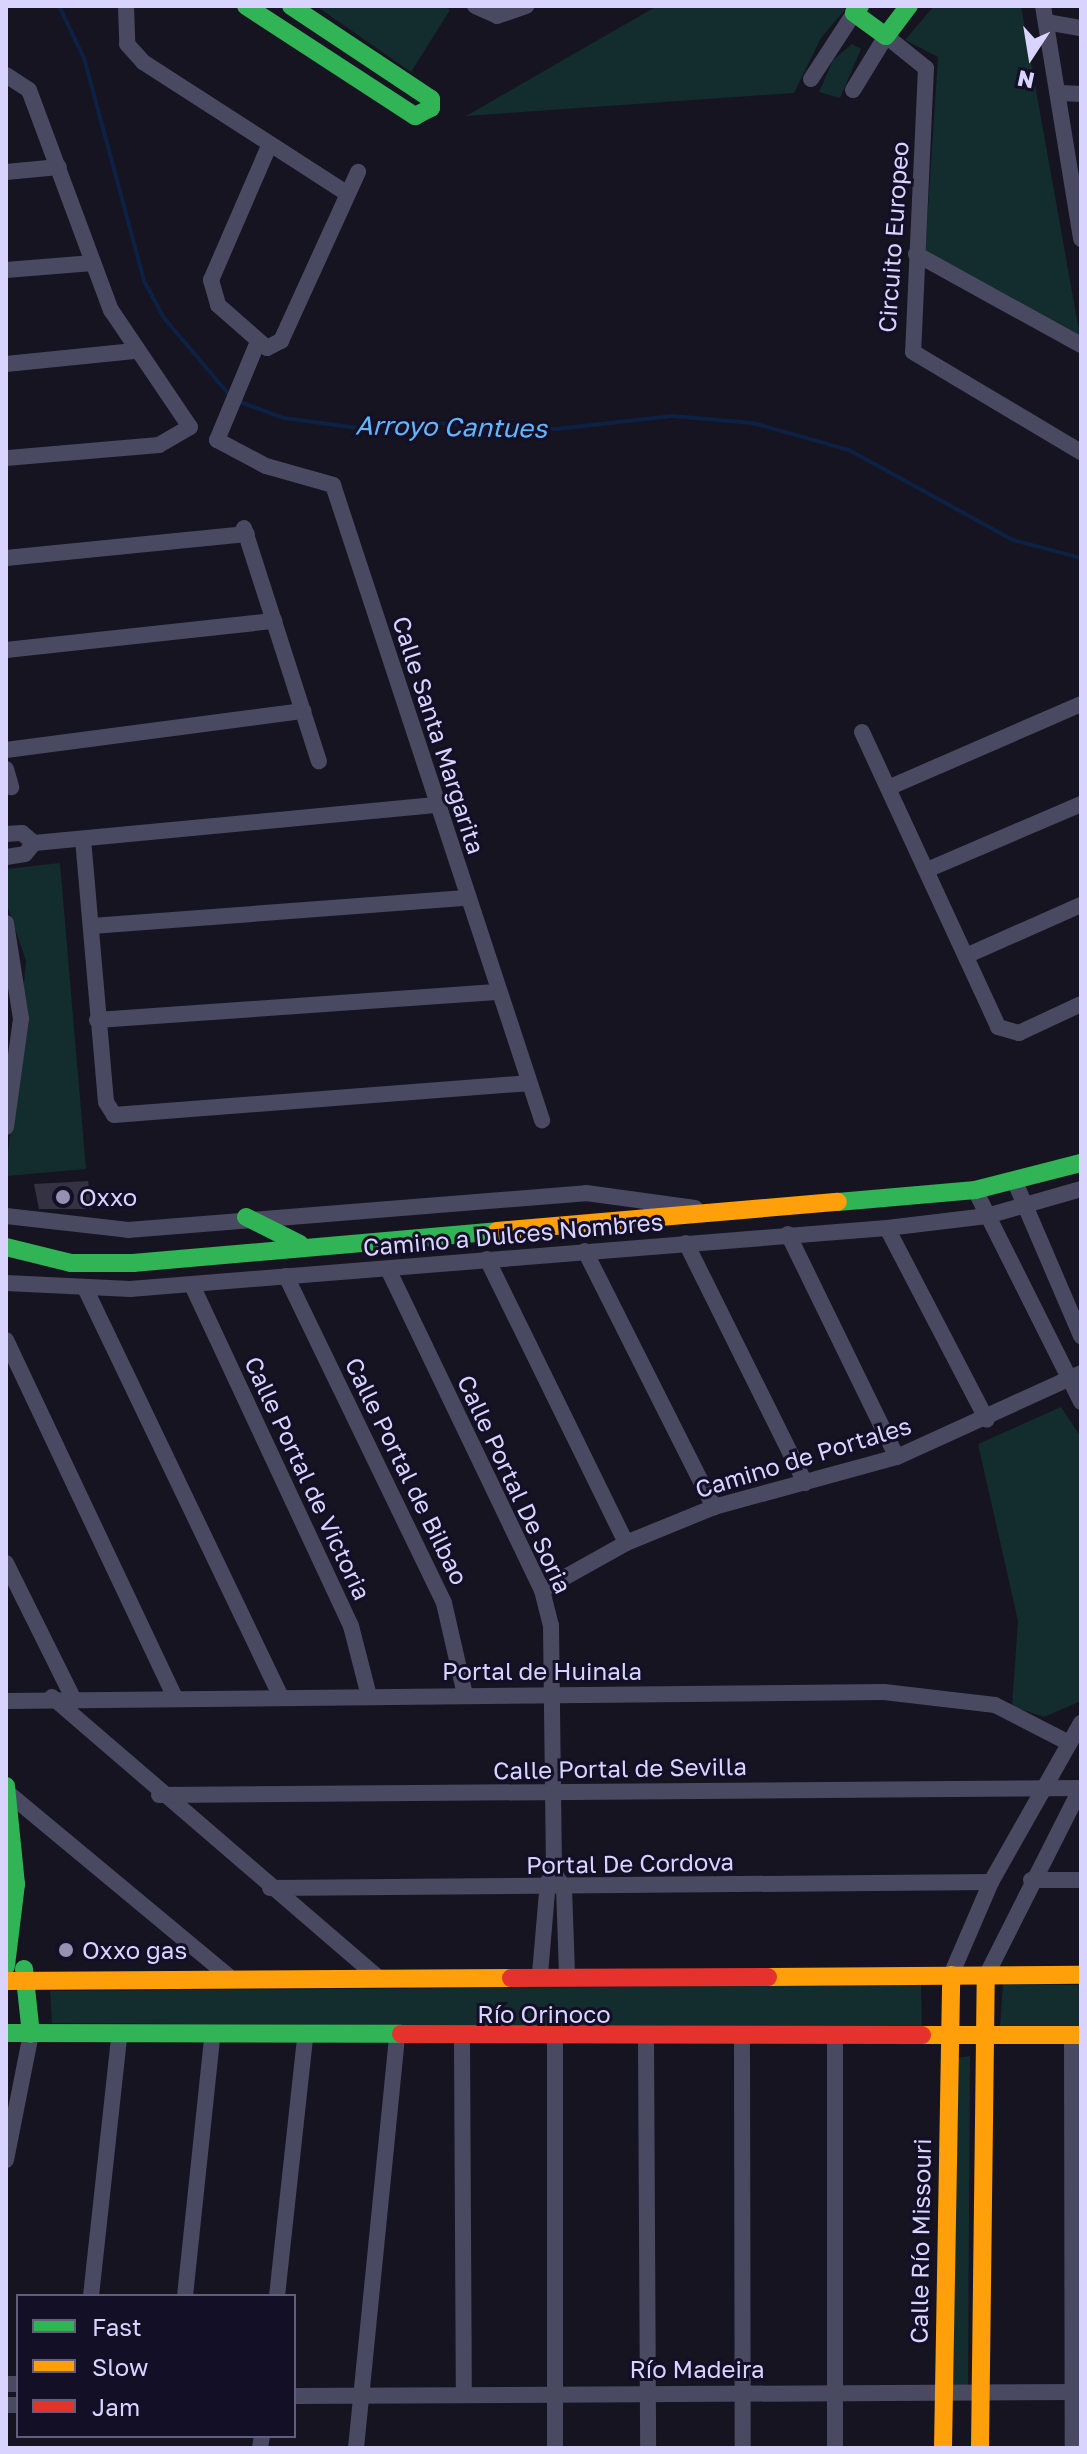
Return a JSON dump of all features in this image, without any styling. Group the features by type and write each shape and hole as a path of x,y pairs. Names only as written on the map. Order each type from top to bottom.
{"street":[{"path":"126,6 125,35 134,54 269,146 345,192"},
{"path":"246,6 426,113 431,99 291,6"},
{"path":"475,6 497,16 526,6"},
{"path":"853,90 886,36 909,6"},
{"path":"811,79 857,10"},
{"name":"Circuito Europeo","path":"857,10 886,36 922,60 928,80 916,254 913,352 1081,452"},
{"path":"1045,14 1081,28"},
{"path":"1045,14 1081,239"},
{"path":"6,458 159,445 190,427 134,351 93,263 59,167 13,77"},
{"path":"1060,93 1081,94"},
{"path":"269,146 211,280 218,305 257,344 281,341 345,192 358,172"},
{"path":"6,172 59,167"},
{"path":"916,254 1081,345"},
{"path":"6,270 93,263"},
{"name":"Calle Santa Margarita","path":"257,344 248,370 225,414 217,440 266,466 333,485 496,992 542,1120"},
{"path":"6,364 134,351"},
{"path":"6,558 246,531 319,761"},
{"path":"6,650 274,621"},
{"path":"888,788 1081,704"},
{"path":"6,750 303,711"},
{"path":"862,732 1007,1034 1081,1004"},
{"path":"6,769 11,787"},
{"path":"927,870 1081,804"},
{"path":"6,834 22,833 34,843 435,805"},
{"path":"83,839 106,1102 124,1118 528,1083"},
{"path":"6,857 25,854 34,843"},
{"path":"92,926 466,898"},
{"path":"968,955 1081,905"},
{"path":"6,923 21,1019 6,1127"},
{"path":"97,1020 496,992"},
{"name":"Camino a Dulces Nombres","path":"6,1247 103,1264 975,1190 1081,1163"},
{"path":"1015,1182 1023,1207 1081,1336"},
{"name":"Camino a Dulces Nombres","path":"6,1283 86,1290 192,1285 887,1228 987,1216 1081,1189"},
{"path":"975,1190 1075,1376 1081,1402"},
{"path":"6,1216 94,1230 586,1193 716,1212"},
{"path":"246,1217 301,1245"},
{"path":"887,1228 987,1420"},
{"path":"788,1234 897,1457"},
{"path":"686,1243 805,1483"},
{"path":"585,1251 714,1507"},
{"path":"487,1259 626,1543"},
{"name":"Calle Portal De Soria","path":"388,1269 542,1590 556,1695 554,1873"},
{"name":"Calle Portal de Bilbao","path":"286,1276 440,1592 465,1695"},
{"name":"Calle Portal de Victoria","path":"192,1285 351,1626 369,1696"},
{"path":"86,1290 280,1695"},
{"path":"6,1340 174,1695"},
{"name":"Camino de Portales","path":"542,1590 626,1543 714,1507 897,1457 987,1420 1075,1376"},
{"path":"6,1563 72,1696"},
{"name":"Portal de Huinala","path":"6,1701 72,1696 174,1695 948,1696 995,1705 1069,1743"},
{"path":"52,1697 159,1795 376,1976"},
{"path":"951,1975 991,1882 1081,1723"},
{"path":"980,2448 980,2035 986,1976 1031,1880 1081,1788"},
{"name":"Calle Portal de Sevilla","path":"159,1795 1081,1788"},
{"path":"6,2160 7,2137 31,2034 26,1981 10,1958 7,1790"},
{"path":"7,1790 227,1975"},
{"path":"540,1974 542,1888 554,1873 564,1888 567,1974"},
{"path":"1031,1880 1081,1880"},
{"name":"Portal De Cordova","path":"270,1888 564,1888 991,1882"},
{"name":"Río Orinoco","path":"6,1981 227,1975 1081,1975"},
{"name":"Calle Río Missouri","path":"943,2448 947,2035 951,1975"},
{"name":"Río Orinoco","path":"6,2033 119,2037 742,2039 1077,2035"},
{"path":"1073,2448 1077,2392 1077,2035"},
{"path":"91,2294 119,2037"},
{"path":"185,2294 212,2037"},
{"path":"277,2294 305,2038"},
{"path":"356,2448 397,2038"},
{"path":"462,2038 464,2392"},
{"path":"555,2038 555,2448"},
{"path":"646,2038 648,2448"},
{"path":"742,2039 743,2448"},
{"path":"835,2039 835,2448"},
{"name":"Río Madeira","path":"296,2394 363,2391 556,2394 1077,2392"}],"green space":[{"path":"316,6 444,6 450,10 411,72"},
{"path":"657,6 848,6 821,38 794,93 466,116"},
{"path":"934,6 1021,6 1081,342 925,254 938,57 905,40"},
{"path":"852,44 861,49 840,98 819,92 833,60"},
{"path":"60,863 86,1169 6,1176 26,961 6,902 6,869"},
{"path":"1061,1407 1081,1437 1081,1701 1044,1717 1012,1706 1018,1621 978,1444"},
{"path":"1003,1984 1081,1985 1081,2028 1000,2028"},
{"path":"921,1985 922,2029 52,2023 50,1991"},
{"path":"970,2056 968,2385 953,2386 957,2058"}],"building":[{"name":"Oxxo","path":"88,1181 92,1209 39,1209 34,1184"}],"waterway":[{"name":"Arroyo Cantues","path":"59,6 84,58 144,281 164,318 232,398"},
{"name":"Arroyo Cantues","path":"240,402 284,418 358,428 407,422 556,429 672,416 753,423 849,450 1013,540 1081,558"}],"traffic: fast":[{"path":"246,6 415,116 431,108 431,99 291,6"},
{"path":"860,6 854,13 886,36 909,6"},
{"path":"838,1202 975,1190 1081,1163"},
{"path":"246,1217 300,1244"},
{"path":"6,1247 71,1263 133,1263 497,1231"},
{"path":"6,1786 16,1884 6,1966"},
{"path":"24,1969 31,2034"},
{"path":"6,2033 401,2034"}],"traffic: slow":[{"path":"497,1231 838,1202"},
{"path":"943,2448 951,1975"},
{"path":"768,1977 1081,1975"},
{"path":"980,2448 986,1976"},
{"path":"6,1981 511,1978"},
{"path":"922,2035 1081,2035"}],"traffic: jam":[{"path":"511,1978 768,1977"},
{"path":"401,2034 922,2035"}],"place":[{"name":"Oxxo","path":"63,1197"},
{"name":"Oxxo gas","path":"66,1950"}]}
